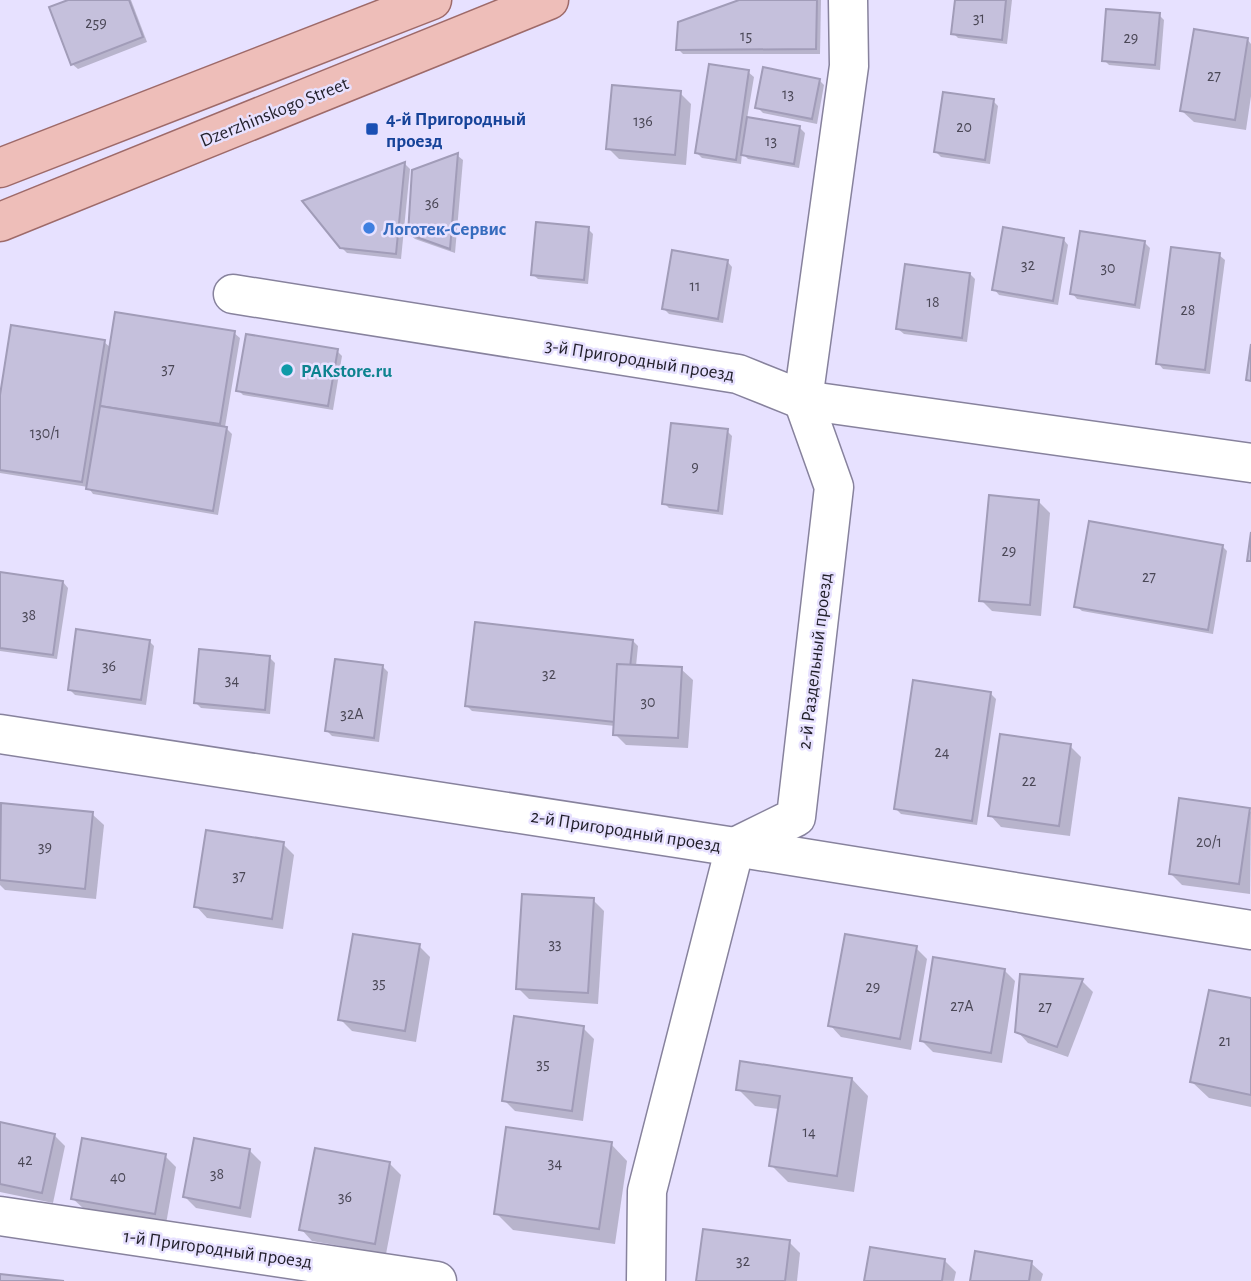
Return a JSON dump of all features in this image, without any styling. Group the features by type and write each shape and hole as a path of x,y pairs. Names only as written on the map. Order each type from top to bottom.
{"main road":[{"path":"0,168 432,0"},
{"name":"Dzerzhinskogo Street","path":"0,222 549,0"}],"street":[{"name":"2-й Раздельный проезд","path":"735,847 796,817 834,487 803,400 849,66 848,0"},
{"name":"3-й Пригородный проезд","path":"233,294 738,374 803,400 1251,463"},
{"name":"2-й Пригородный проезд","path":"0,734 1251,929"},
{"path":"646,1281 647,1191 735,847"},
{"name":"1-й Пригородный проезд","path":"0,1216 437,1281"}],"building":[{"path":"68,0 129,0 143,37 71,65 49,7"},
{"path":"739,0 817,0 816,49 676,50 678,22"},
{"path":"955,0 1006,0 1002,40 951,34"},
{"path":"1106,9 1160,13 1155,65 1102,61"},
{"path":"1194,29 1248,38 1235,120 1180,111"},
{"path":"709,64 749,70 736,160 695,153"},
{"path":"763,67 820,79 812,119 755,108"},
{"path":"612,85 681,91 675,155 606,149"},
{"path":"943,92 994,99 985,160 934,152"},
{"path":"747,117 800,126 794,164 741,155"},
{"path":"458,153 450,249 408,234 412,170"},
{"path":"405,162 396,254 340,248 302,201"},
{"path":"536,222 589,227 584,280 531,275"},
{"path":"1003,227 1064,238 1053,301 992,290"},
{"path":"1080,231 1145,241 1135,305 1070,294"},
{"path":"1171,247 1220,253 1205,370 1156,364"},
{"path":"672,250 728,260 718,319 662,309"},
{"path":"905,264 970,273 962,338 896,329"},
{"path":"115,312 235,331 220,424 100,406"},
{"path":"11,325 105,340 82,482 0,470 0,395"},
{"name":"PAKstore.ru","path":"246,334 338,349 328,406 236,391"},
{"path":"1251,344 1251,381 1246,380"},
{"path":"100,406 227,427 213,511 86,489"},
{"path":"671,423 728,429 718,511 662,504"},
{"path":"989,495 1039,500 1030,605 979,601"},
{"path":"1089,521 1223,545 1208,630 1074,607"},
{"path":"1251,532 1251,561 1247,561"},
{"path":"0,572 63,581 53,655 0,648"},
{"path":"475,622 633,640 624,723 465,706"},
{"path":"76,629 150,640 141,700 68,690"},
{"path":"199,649 270,656 265,710 194,703"},
{"path":"335,659 383,665 374,738 325,731"},
{"path":"617,664 682,667 678,738 613,735"},
{"path":"913,680 991,692 972,821 894,809"},
{"path":"1000,734 1071,744 1059,826 988,816"},
{"path":"1179,798 1250,808 1239,884 1169,874"},
{"path":"1,803 93,812 85,889 0,880"},
{"path":"206,830 284,842 272,919 194,907"},
{"path":"522,894 594,898 588,993 516,989"},
{"path":"353,934 420,944 405,1031 338,1020"},
{"path":"845,934 917,946 900,1039 828,1026"},
{"path":"933,957 1005,969 991,1053 920,1041"},
{"path":"1020,974 1083,979 1057,1047 1015,1032"},
{"path":"1209,990 1251,998 1251,1095 1190,1082"},
{"path":"514,1016 584,1026 572,1111 502,1101"},
{"path":"740,1061 852,1078 837,1176 769,1166 780,1096 736,1090"},
{"path":"0,1122 55,1134 42,1193 0,1184"},
{"path":"506,1127 612,1142 599,1229 494,1214"},
{"path":"82,1138 166,1154 155,1214 71,1199"},
{"path":"194,1138 250,1149 240,1208 183,1197"},
{"path":"315,1148 390,1162 375,1244 299,1230"},
{"path":"703,1229 790,1240 785,1281 696,1281"},
{"path":"870,1247 945,1259 942,1281 864,1281"},
{"path":"975,1251 1032,1261 1029,1281 970,1281"},
{"path":"0,1274 64,1281 0,1281"}],"place":[{"name":"4-й Пригородный проезд","path":"372,129"},
{"name":"Логотек-Сервис","path":"369,228"},
{"name":"PAKstore.ru","path":"287,370"}]}
